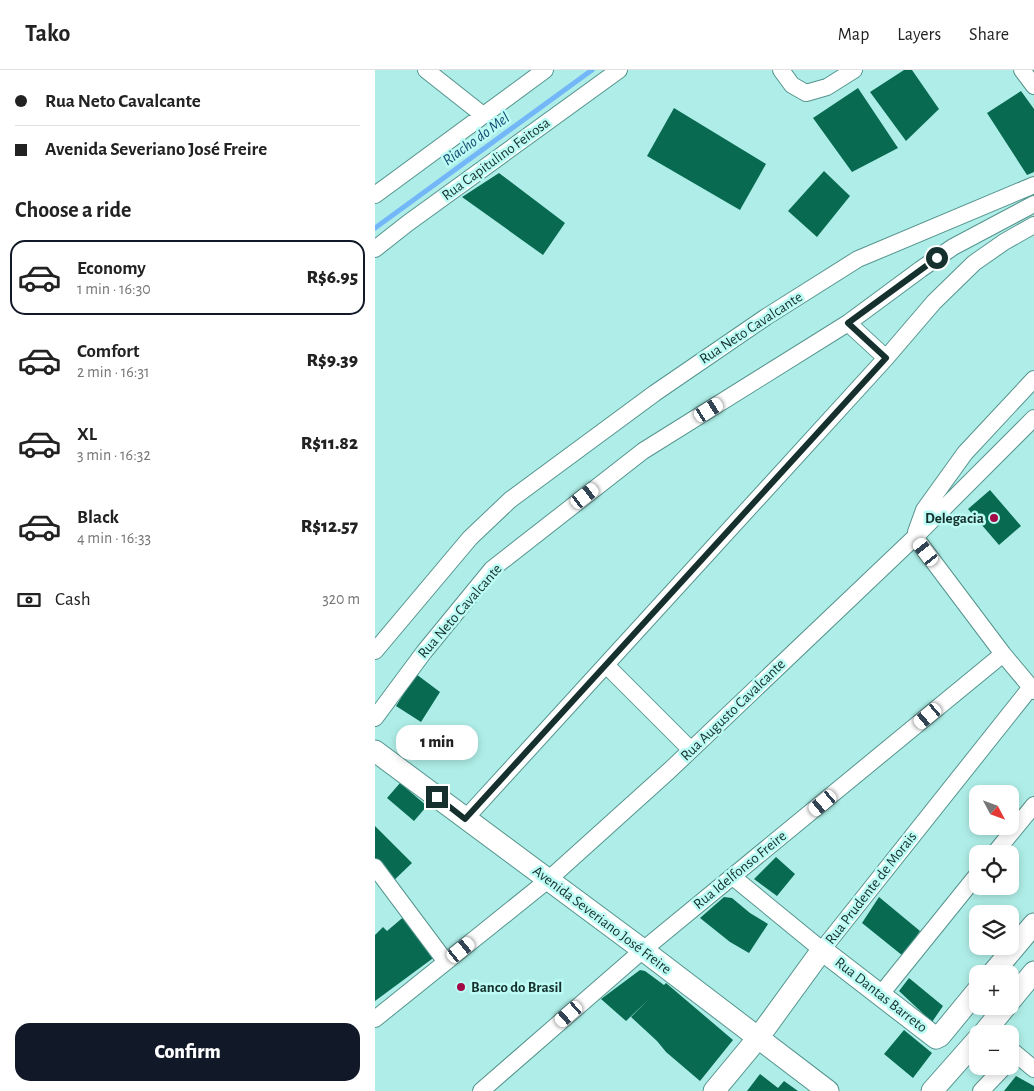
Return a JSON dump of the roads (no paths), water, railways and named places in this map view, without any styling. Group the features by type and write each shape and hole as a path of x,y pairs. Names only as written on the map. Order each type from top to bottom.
{"main road":[{"name":"Avenida Severiano José Freire","path":"375,751 643,950 828,1091"},
{"path":"1000,965 1034,924"},
{"name":"Rua Dantas Barreto","path":"822,950 936,1038 940,1036 969,1001"},
{"name":"Rua Prudente de Morais","path":"714,1091 758,1038 822,950"},
{"path":"1019,990 1034,972"},
{"path":"991,1025 999,1015"},
{"path":"932,1091 969,1050"}],"street":[{"path":"426,70 483,116"},
{"path":"375,195 545,70"},
{"name":"Rua Capitulino Feitosa","path":"375,249 619,70"},
{"path":"781,70 792,85 806,93 827,87 854,70"},
{"path":"1022,70 1034,86"},
{"name":"Rua Neto Cavalcante","path":"375,650 469,538 510,500 655,393 766,317 859,260 1034,185"},
{"name":"Rua Neto Cavalcante","path":"375,718 424,652 492,569 643,451 848,323 953,247 1034,204"},
{"path":"465,819 886,358 934,302 974,263 1004,242 1034,226"},
{"path":"848,323 886,358"},
{"name":"Rua Augusto Cavalcante","path":"915,537 917,527 925,510 965,453 1034,378"},
{"name":"Rua Augusto Cavalcante","path":"375,1020 548,880 691,750 915,537 1034,418"},
{"path":"915,537 1003,654 1032,689"},
{"name":"Rua Idelfonso Freire","path":"481,1091 643,950 1003,654"},
{"path":"606,665 691,750"},
{"name":"Rua Prudente de Morais","path":"822,950 1032,689"},
{"path":"1002,845 1034,805"},
{"path":"375,867 446,962"},
{"name":"Rua Dantas Barreto","path":"733,877 822,950"},
{"path":"881,994 969,885"},
{"path":"1019,1062 1034,1069"},
{"path":"981,1091 995,1075"}],"waterway":[{"name":"Riacho do Mel","path":"375,228 592,70"}],"place":[{"name":"Delegacia","path":"994,518"},
{"name":"Banco do Brasil","path":"461,987"}]}
